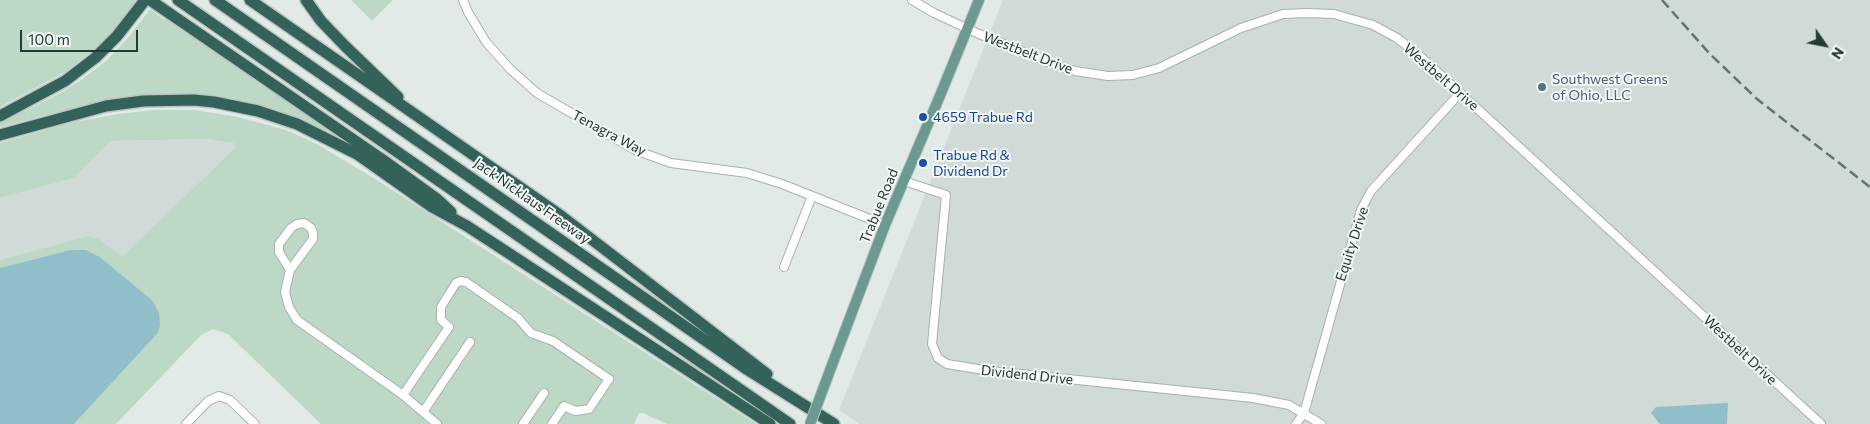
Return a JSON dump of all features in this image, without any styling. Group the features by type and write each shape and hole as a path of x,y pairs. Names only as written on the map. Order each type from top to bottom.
{"highway":[{"path":"0,116 37,97 78,72 117,36 145,0"},
{"path":"150,0 383,160 437,200 467,226"},
{"path":"178,0 432,174 477,208 790,424"},
{"name":"Jack Nicklaus Freeway","path":"216,0 745,368 802,402 834,424"},
{"path":"250,0 560,215 802,402"},
{"path":"306,0 321,21 419,118"},
{"path":"0,135 70,114 106,106 143,101 194,100 235,106 297,124 357,154 432,207 467,226 770,424"}],"main road":[{"name":"Trabue Road","path":"810,424 885,225 979,0"}],"street":[{"name":"Tenagra Way","path":"463,0 486,42 510,69 537,93 627,145 671,163 747,173 782,184 885,225"},
{"name":"Westbelt Drive","path":"912,0 968,29 1064,68 1098,76 1123,76 1143,73 1169,64 1241,28 1267,18 1296,13 1334,14 1368,23 1386,31 1414,52 1821,424"},
{"name":"Equity Drive","path":"1296,424 1304,412 1361,210 1371,191 1460,94"},
{"name":"Dividend Drive","path":"904,181 946,195 932,344 938,358 948,364 990,371 1253,398 1289,405 1304,412 1321,424"},
{"path":"784,267 812,196"},
{"path":"290,270 279,252 279,244 290,228 297,224 304,224 311,228 313,238 290,270 285,292 289,307 297,320 403,395 437,424"},
{"path":"403,395 448,328 441,320 441,307 456,283 461,281 466,282 518,318 531,333 553,341 609,379 588,409 574,411 564,406 552,424"},
{"path":"423,412 470,342"},
{"path":"523,424 544,392"},
{"path":"186,424 208,401 219,396 230,400 255,424"}],"shaded area":[{"path":"1003,0 1870,0 1870,424 859,424 839,410"},
{"path":"207,139 234,143 235,148 122,258 99,239 87,236 0,260 0,198 74,178 111,141"}],"green space":[{"path":"0,0 136,1 116,29 91,52 65,72 0,107"},
{"path":"351,0 393,0 372,21"},
{"path":"150,9 328,129 325,134 265,110 121,99 85,105 0,127 0,123 59,94 107,60 128,38"},
{"path":"153,110 195,110 238,117 286,130 317,144 380,182 756,424 667,424 639,413 634,424 321,424 228,334 213,329 201,335 116,424 74,424 157,334 152,300 100,257 86,250 70,250 0,268 0,260 87,236 99,239 122,257 235,148 234,143 207,139 111,141 74,178 0,198 0,143 74,122"}],"water":[{"path":"70,250 86,250 100,257 152,300 159,313 160,326 157,334 74,424 0,424 0,268"},
{"path":"1728,403 1727,424 1660,424 1651,413 1656,407"}],"railway":[{"path":"1662,0 1709,53 1757,99 1870,187"}],"place":[{"name":"Southwest Greens of Ohio, LLC","path":"1542,87"},
{"name":"4659 Trabue Rd","path":"923,117"},
{"name":"Trabue Rd & Dividend Dr","path":"923,163"}]}
